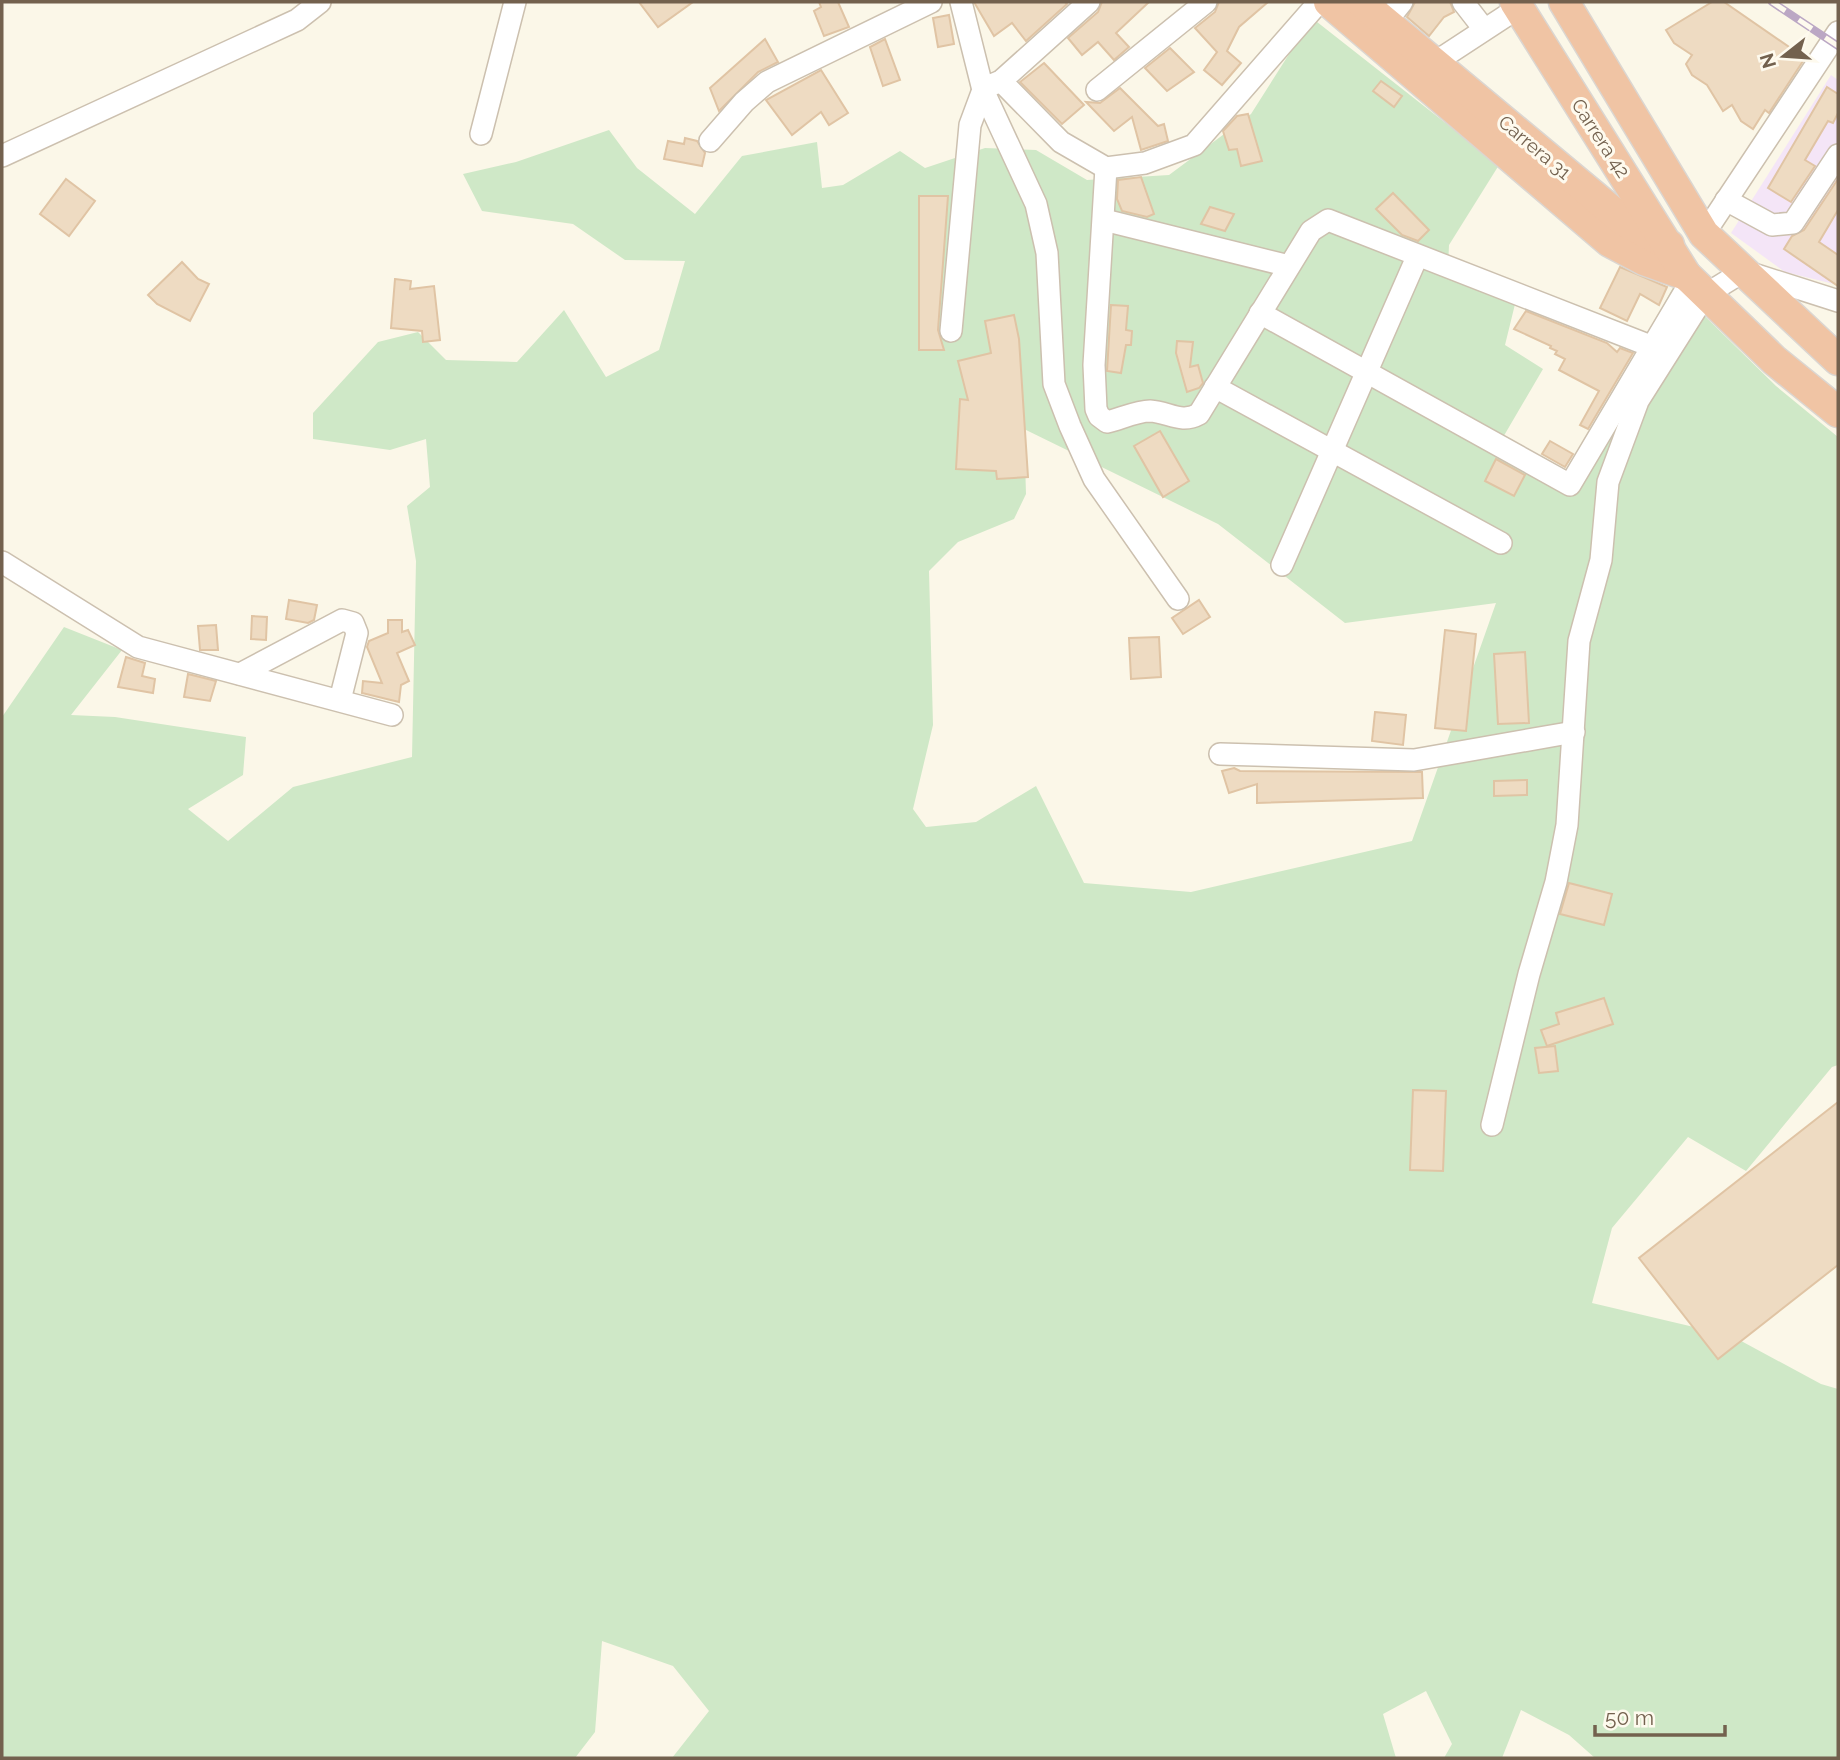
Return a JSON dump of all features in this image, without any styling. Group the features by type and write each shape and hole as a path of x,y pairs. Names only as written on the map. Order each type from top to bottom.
{"highway":[{"name":"Carrera 31","path":"1329,2 1372,15 1624,222 1670,245 1736,262"},
{"name":"Carrera 42","path":"1564,2 1704,234 1838,360"},
{"name":"Carrera 42","path":"1516,5 1694,284"},
{"name":"Carrera 31","path":"1372,15 1610,242 1694,284"},
{"path":"1694,284 1774,360 1838,412"}],"street":[{"path":"2,156 297,20 320,2"},
{"path":"481,134 515,2"},
{"path":"710,141 744,102 767,82 931,2"},
{"path":"961,2 1036,204 1047,253 1054,384 1094,479 1178,599"},
{"path":"951,331 970,125 992,85 1089,2"},
{"path":"1097,90 1206,2"},
{"path":"992,85 1061,142 1106,168 1145,163 1194,145 1318,2"},
{"path":"1463,2 1484,29"},
{"path":"1434,64 1516,5"},
{"path":"1704,234 1838,32"},
{"path":"1727,200 1772,225 1793,223 1838,155"},
{"path":"1106,168 1094,365 1099,416 1107,422 1150,411 1189,419 1199,414 1311,230 1328,220 1653,347"},
{"path":"1104,220 1289,267"},
{"path":"1282,565 1417,257"},
{"path":"1260,313 1570,485 1694,284 1736,262 1838,301"},
{"path":"1492,1125 1529,974 1556,882 1567,825 1579,641 1601,559 1608,482 1638,401 1694,284"},
{"path":"1215,387 1501,543"},
{"path":"2,562 138,647 392,715"},
{"path":"240,674 342,620 353,623 357,633 340,700"},
{"path":"1220,754 1414,760 1574,733"}],"shaded area":[{"path":"1831,75 1838,80 1838,285 1785,272 1731,233"}],"green space":[{"path":"1312,18 1499,165 1449,245 1448,268 1517,296 1505,345 1543,369 1502,439 1566,479 1674,286 1776,386 1838,437 1838,1065 1832,1067 1746,1171 1688,1137 1612,1228 1592,1303 1732,1336 1821,1384 1838,1389 1838,1758 1595,1758 1569,1735 1521,1710 1502,1758 1444,1758 1452,1744 1426,1691 1383,1714 1396,1758 672,1758 709,1711 673,1666 602,1641 595,1732 575,1758 2,1758 2,717 64,627 122,650 71,715 115,717 246,737 243,775 188,809 228,841 293,787 412,757 416,561 407,506 430,487 426,439 390,450 313,439 313,413 378,342 418,332 446,360 517,362 564,310 606,377 659,350 685,261 625,260 573,224 482,211 463,174 516,162 609,130 637,168 695,214 742,156 817,142 822,188 843,185 900,151 925,168 985,148 1036,150 1087,180 1169,175 1251,114","holes":["1024,429 1218,524 1345,623 1496,603 1412,841 1191,892 1084,883 1036,786 976,822 926,827 913,809 933,725 929,571 958,542 1014,519 1026,494"]}],"building":[{"path":"639,2 693,2 658,27"},
{"path":"819,2 838,2 849,27 824,36 814,11 821,7"},
{"path":"974,2 1067,4 1026,41 1012,23 994,36"},
{"path":"1102,2 1149,2 1116,33 1129,47 1114,60 1098,42 1082,55 1068,38 1098,12"},
{"path":"1219,2 1268,2 1239,27 1227,51 1241,63 1222,85 1204,70 1217,52 1195,28 1215,12"},
{"path":"1415,2 1450,2 1454,12 1444,17 1429,36 1407,17"},
{"path":"1712,2 1724,2 1805,58 1769,113 1765,110 1753,129 1741,121 1732,105 1723,111 1707,85 1692,75 1686,64 1692,55 1674,43 1666,30"},
{"path":"949,15 954,44 938,47 933,18"},
{"path":"765,39 778,62 758,72 719,111 710,88"},
{"path":"885,39 900,80 883,86 870,47"},
{"path":"1170,48 1194,72 1167,91 1145,68"},
{"path":"1044,63 1084,105 1062,124 1020,82"},
{"path":"821,70 848,113 829,125 821,112 792,135 766,100"},
{"path":"1381,81 1402,96 1394,107 1373,91"},
{"path":"1827,87 1838,94 1838,113 1833,123 1828,121 1805,160 1815,166 1791,202 1768,188"},
{"path":"1120,88 1158,126 1164,124 1168,141 1141,150 1132,117 1114,131 1086,102 1100,103"},
{"path":"1248,114 1262,161 1241,166 1237,149 1229,150 1223,131 1237,116"},
{"path":"685,138 697,141 705,153 702,166 664,159 668,141 684,144"},
{"path":"1141,177 1154,214 1147,217 1122,211 1117,199 1118,180"},
{"path":"66,179 95,201 69,236 40,214"},
{"path":"1838,179 1838,210 1819,242 1838,255 1838,286 1784,249 1792,236 1804,230"},
{"path":"1393,193 1429,230 1418,241 1402,235 1376,209"},
{"path":"919,196 948,196 938,330 944,350 919,350"},
{"path":"1210,207 1234,214 1225,231 1201,224"},
{"path":"182,262 198,279 209,284 190,321 157,304 148,295"},
{"path":"1620,267 1667,287 1659,305 1640,294 1627,321 1600,308"},
{"path":"395,279 411,281 410,289 434,286 440,340 423,342 422,331 391,328"},
{"path":"1111,305 1128,306 1126,330 1132,331 1131,345 1126,345 1121,373 1107,371"},
{"path":"1526,311 1607,343 1617,352 1620,348 1633,353 1588,429 1580,425 1599,391 1559,370 1565,359 1555,354 1557,351 1550,348 1551,346 1514,329"},
{"path":"1014,315 1019,339 1028,477 997,479 996,471 956,469 960,399 968,400 958,361 991,353 985,321"},
{"path":"1177,341 1193,342 1190,367 1198,365 1203,383 1199,388 1187,392 1176,353"},
{"path":"1160,431 1189,481 1163,497 1134,446"},
{"path":"1550,441 1573,454 1565,467 1542,454"},
{"path":"1496,459 1525,475 1514,496 1485,481"},
{"path":"289,600 317,605 314,620 308,623 286,619"},
{"path":"1199,600 1210,617 1183,634 1172,618"},
{"path":"252,616 267,617 266,640 251,639"},
{"path":"388,620 402,620 402,632 408,630 415,645 397,653 409,681 401,685 399,702 362,693 363,681 382,683 367,647 369,641 388,633"},
{"path":"216,625 218,650 200,650 198,626"},
{"path":"1445,630 1476,634 1466,731 1435,728"},
{"path":"1159,637 1161,677 1131,679 1129,638"},
{"path":"1525,652 1529,723 1498,724 1494,654"},
{"path":"126,657 145,663 142,676 155,679 153,693 118,687"},
{"path":"188,674 216,681 210,701 184,697"},
{"path":"1375,712 1406,715 1403,745 1372,741"},
{"path":"1234,768 1240,771 1422,772 1423,798 1257,803 1257,784 1229,793 1222,771"},
{"path":"1527,780 1527,795 1494,796 1494,781"},
{"path":"1569,883 1612,894 1604,925 1560,914"},
{"path":"1604,998 1613,1024 1547,1046 1541,1030 1559,1024 1556,1013"},
{"path":"1555,1046 1558,1071 1539,1073 1535,1048"},
{"path":"1413,1090 1446,1091 1443,1171 1410,1170"},
{"path":"1838,1102 1838,1265 1718,1359 1639,1258"}],"railway":[{"path":"1772,2 1838,46"}]}
